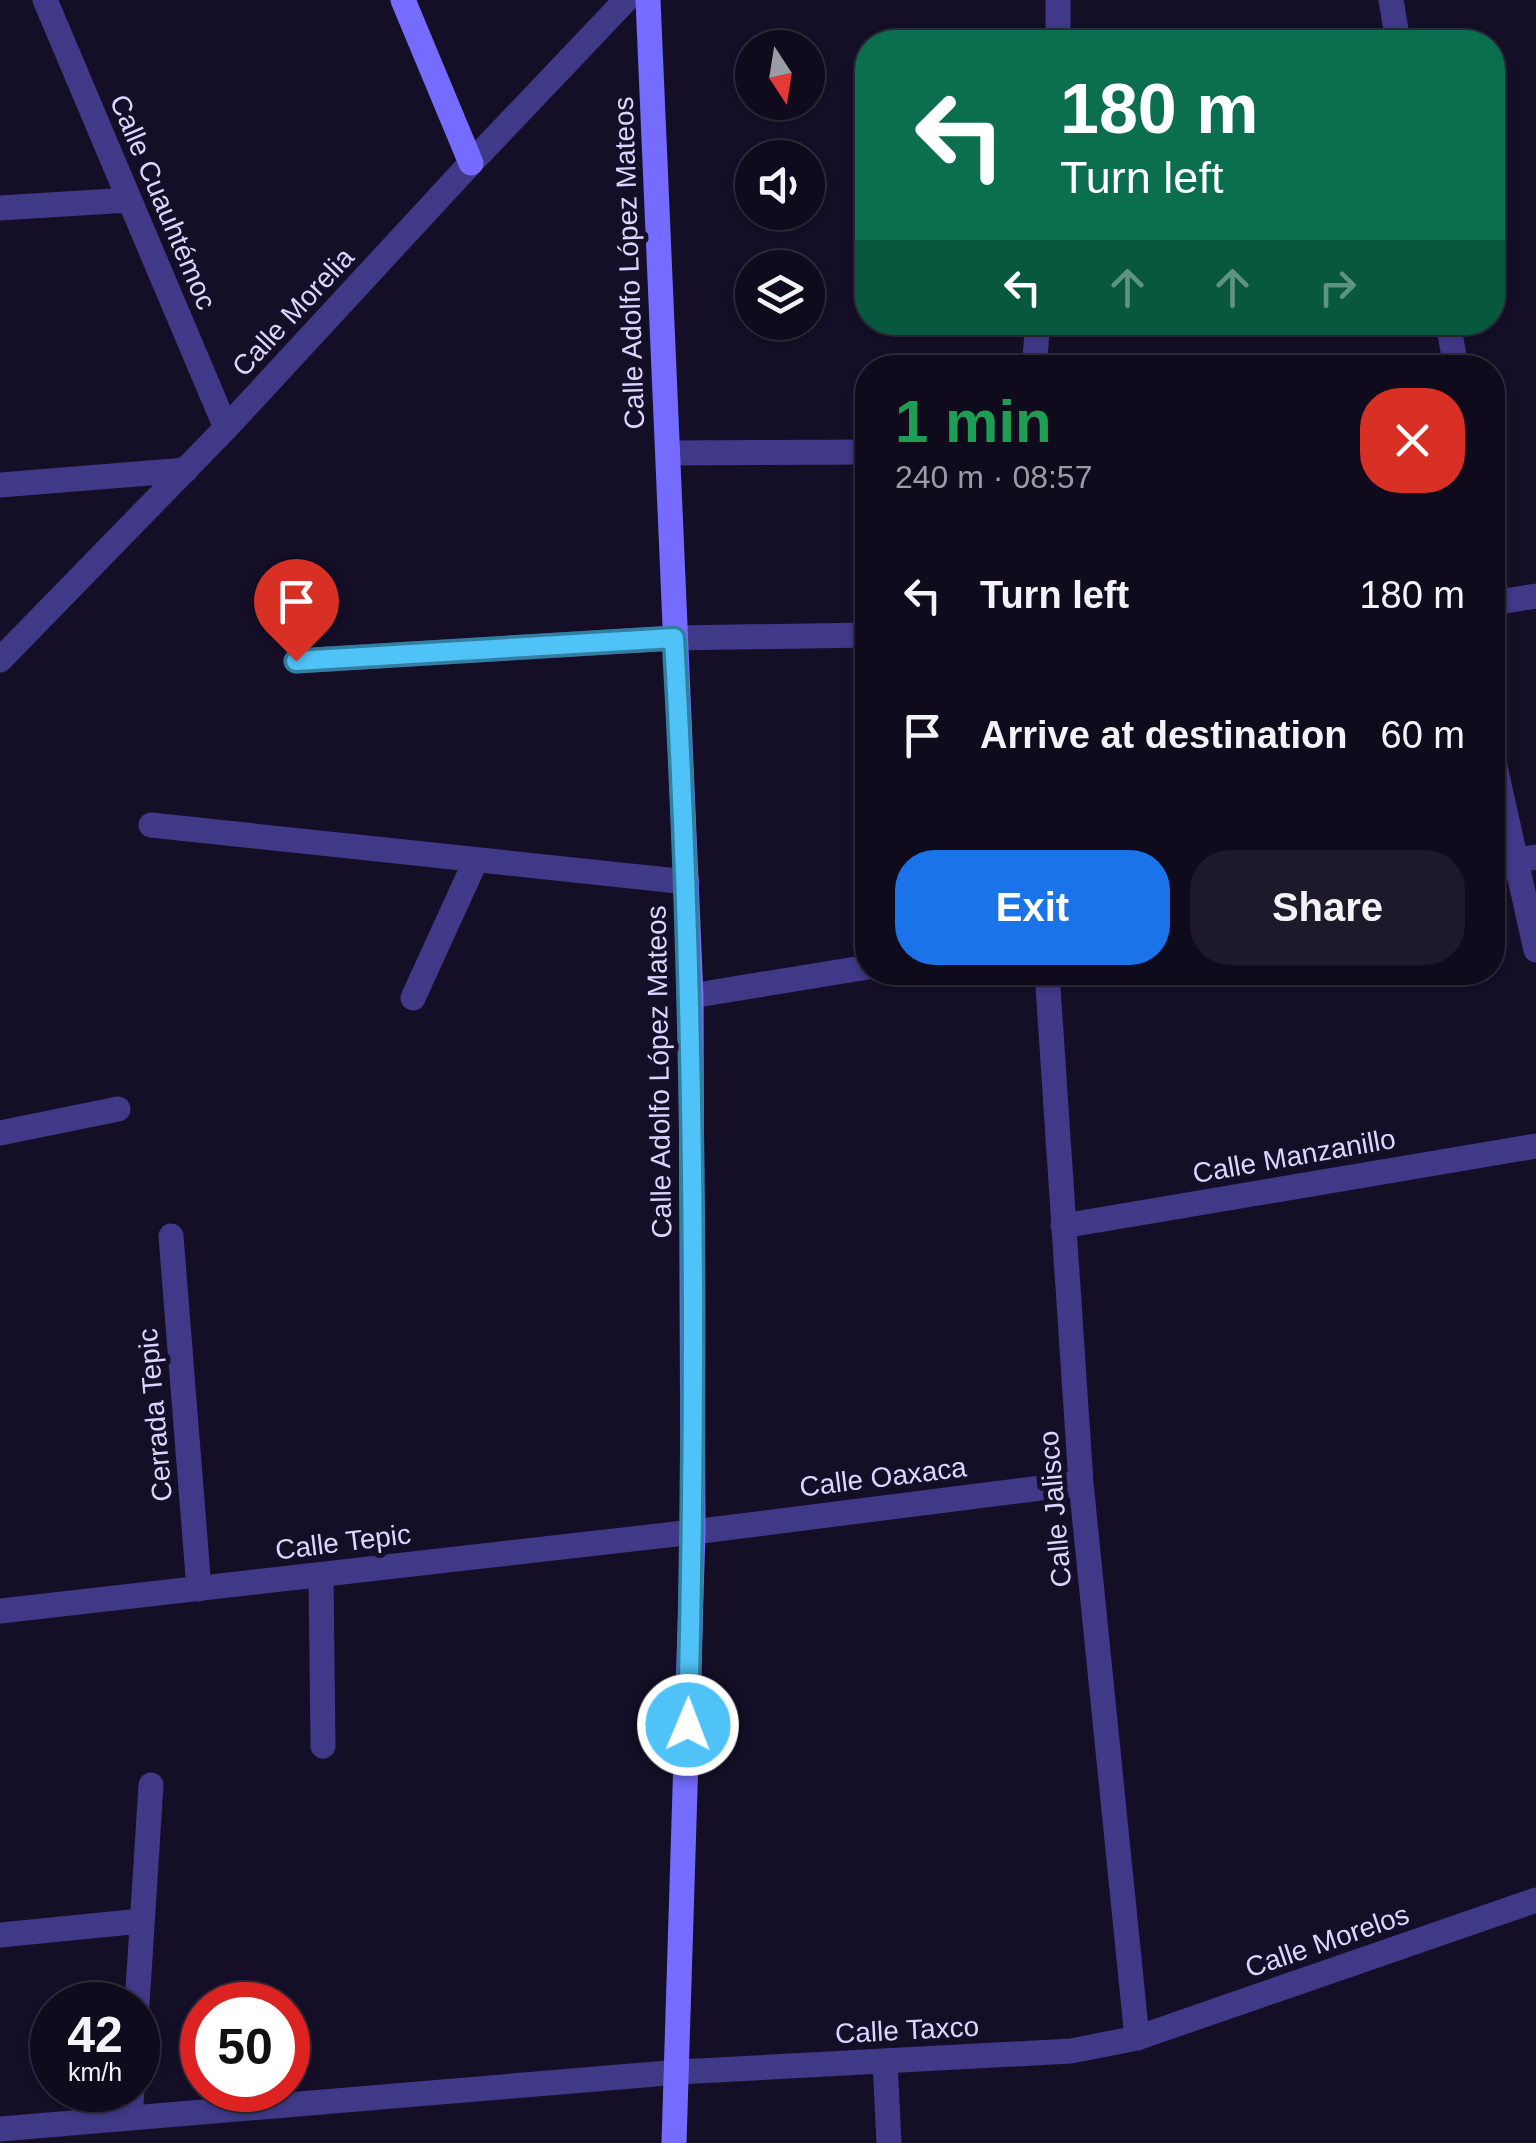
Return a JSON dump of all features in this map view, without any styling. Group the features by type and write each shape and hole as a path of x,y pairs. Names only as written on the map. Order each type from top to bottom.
{"main road":[{"path":"403,0 471,162"},
{"name":"Calle Adolfo López Mateos","path":"648,0 690,996 692,1532 674,2143"}],"street":[{"name":"Calle Cuauhtémoc","path":"45,0 226,428"},
{"name":"Calle Morelia","path":"0,660 226,428 626,0"},
{"path":"1058,0 1058,30"},
{"path":"1390,0 1396,30"},
{"path":"0,208 130,200"},
{"path":"668,452 855,452"},
{"path":"0,485 186,470"},
{"path":"1505,601 1536,596"},
{"path":"296,661 674,638 855,635"},
{"path":"1505,814 1536,950"},
{"path":"151,825 687,882"},
{"path":"413,998 476,860"},
{"path":"690,996 855,969"},
{"name":"Calle Jalisco","path":"1048,985 1081,1483 1137,2038"},
{"path":"0,1133 118,1109"},
{"name":"Calle Manzanillo","path":"1063,1226 1536,1146"},
{"name":"Cerrada Tepic","path":"171,1236 199,1589"},
{"name":"Calle Oaxaca","path":"692,1532 1081,1483"},
{"name":"Calle Tepic","path":"0,1611 692,1532"},
{"path":"321,1574 323,1746"},
{"path":"138,1982 150,1785"},
{"name":"Calle Morelos","path":"1137,2038 1536,1900"},
{"path":"0,1935 142,1921"},
{"name":"Calle Taxco","path":"0,2129 679,2072 1071,2051 1137,2038"},
{"path":"885,2061 888,2143"},
{"path":"130,2112 130,2116"}],"route":[{"path":"296,661 674,638 690,996 692,1532 688,1725"}]}
